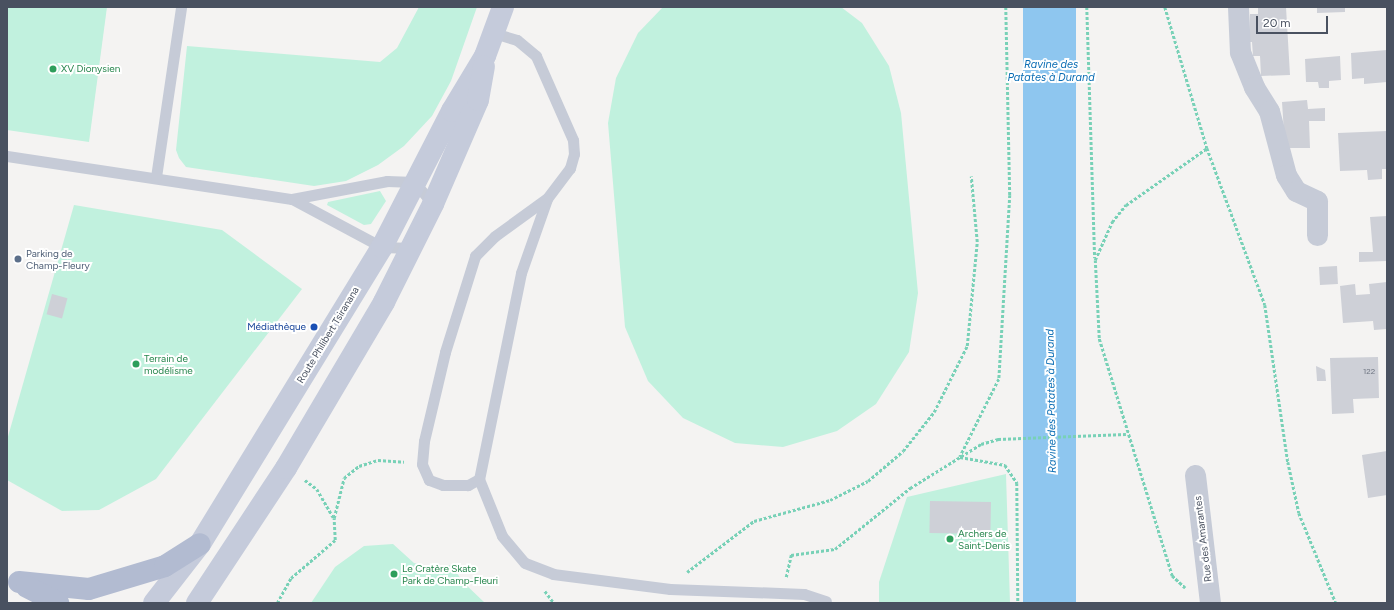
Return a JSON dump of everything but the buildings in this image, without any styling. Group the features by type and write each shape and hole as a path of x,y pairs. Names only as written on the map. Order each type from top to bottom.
{"main road":[{"name":"Route Philibert Tsiranana","path":"154,603 200,544 382,247 414,182 485,56 503,7"},
{"name":"Route Philibert Tsiranana","path":"197,603 286,468 412,248 433,204 478,100 485,56"},
{"path":"13,579 89,589 165,566 200,544"},
{"path":"13,579 58,603"}],"street":[{"path":"1238,7 1240,52 1254,87 1269,111 1286,175 1296,191 1317,201 1317,235"},
{"name":"Rue des Amarantes","path":"1195,475 1210,603"}],"lane":[{"path":"156,177 181,7"},
{"path":"494,33 517,40 536,56 573,140 570,168 547,199 521,273 479,479 502,536 525,563 553,574 601,583 670,590 785,594 826,601"},
{"path":"7,156 156,177 292,199 382,247 412,248"},
{"path":"292,199 387,181 414,182 433,204"},
{"path":"479,479 468,485 443,486 429,480 422,464 424,441 445,352 475,256 495,236 547,199"}],"path":[{"path":"960,457 999,379 1010,195 1006,7"},
{"path":"1087,7 1095,260 1100,338 1126,434 1172,576 1189,592"},
{"path":"1165,7 1207,148 1265,305 1288,462 1299,513 1336,603"},
{"path":"1095,260 1109,227 1126,205 1207,148"},
{"path":"670,590 697,561 754,522 830,500 868,481 903,451 934,412 967,346 977,242 971,176"},
{"path":"785,594 791,556 834,549 910,488 981,444 998,439 1126,434"},
{"path":"960,457 1005,465 1017,483 1018,603"},
{"path":"277,603 291,578 335,540 334,518 344,478 359,466 378,460 422,464"},
{"path":"286,468 317,490 334,518"}],"green space":[{"name":"XV Dionysien","path":"7,7 107,7 89,142 7,130"},
{"path":"419,7 477,7 451,81 432,116 404,146 378,165 346,181 314,186 186,167 179,158 176,150 187,46 380,62 397,48"},
{"path":"663,7 841,7 862,23 889,66 901,113 918,293 909,352 876,404 837,431 783,447 735,443 683,418 648,381 625,327 608,123 616,78 638,33"},
{"path":"380,191 386,201 371,224 364,225 327,205 328,202"},
{"name":"Terrain de modélisme","path":"74,205 222,230 302,289 156,479 99,510 62,511 7,480 7,440"},
{"name":"Archers de Saint-Denis","path":"1006,474 1010,603 879,603 879,582 907,497"},
{"name":"Le Cratère Skate Park de Champ-Fleuri","path":"393,544 414,563 435,568 452,565 462,581 485,603 311,603 335,567 364,546"}],"water":[{"name":"Ravine des Patates à Durand","path":"1023,7 1076,7 1076,603 1023,603"}],"place":[{"name":"XV Dionysien","path":"53,69"},
{"name":"Parking de Champ-Fleury","path":"18,259"},
{"name":"Médiathèque","path":"314,327"},
{"name":"Terrain de modélisme","path":"136,364"},
{"name":"Archers de Saint-Denis","path":"950,539"},
{"name":"Le Cratère Skate Park de Champ-Fleuri","path":"394,574"}]}
